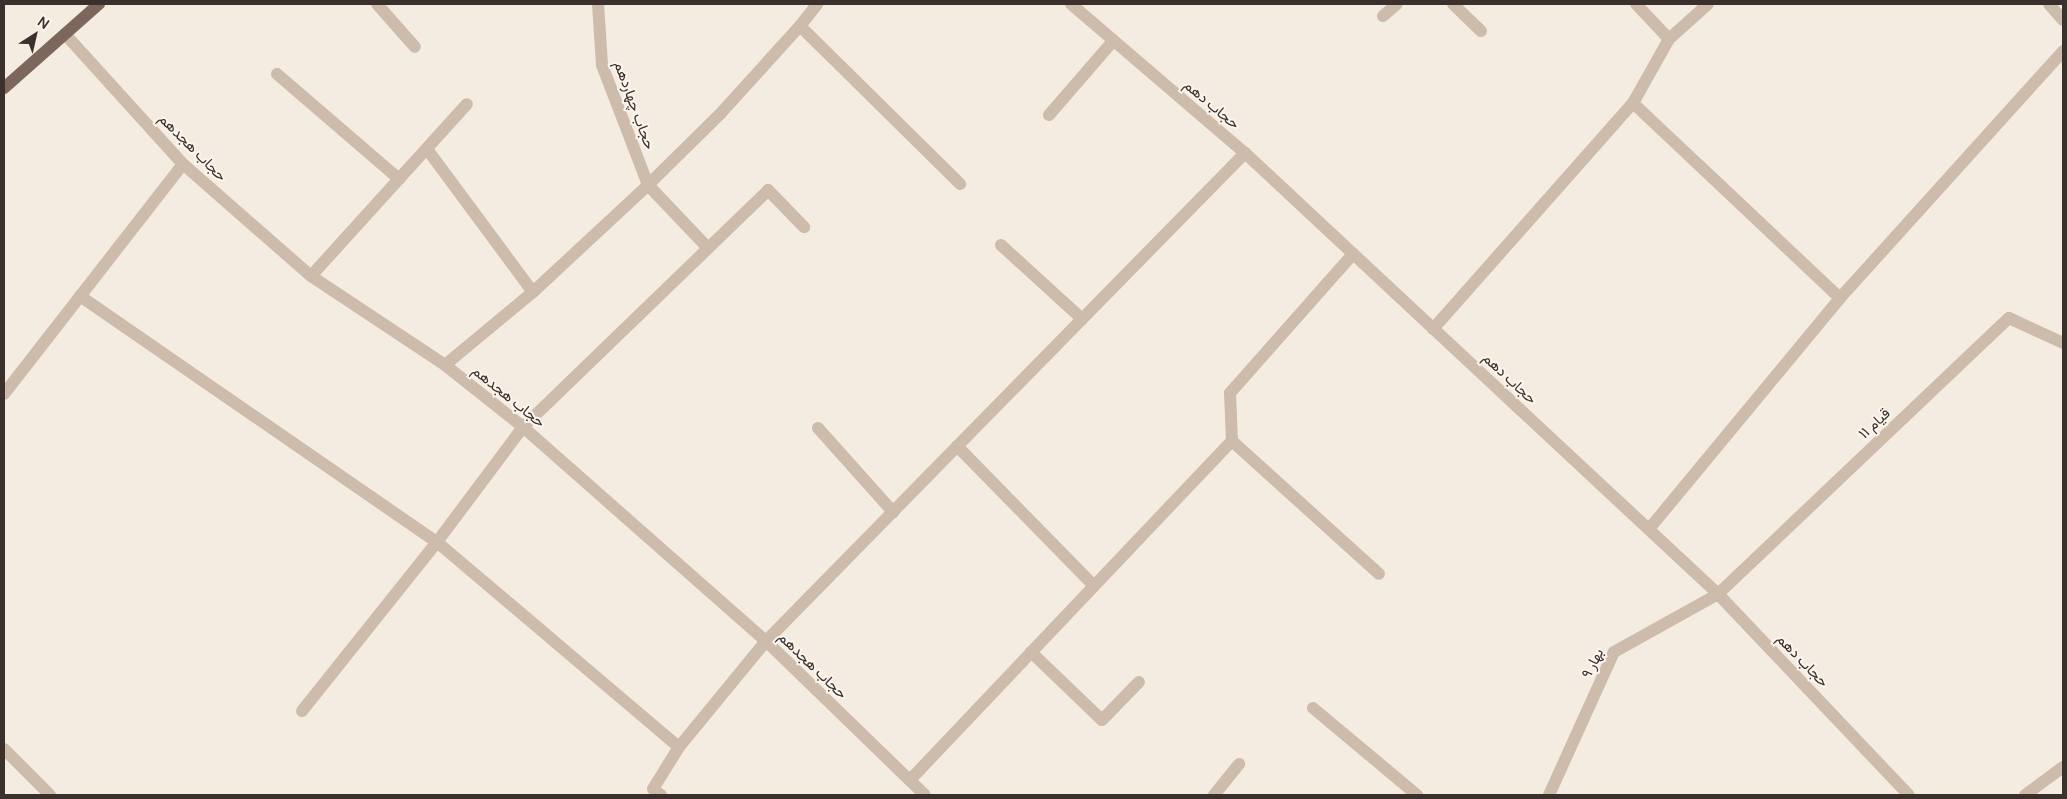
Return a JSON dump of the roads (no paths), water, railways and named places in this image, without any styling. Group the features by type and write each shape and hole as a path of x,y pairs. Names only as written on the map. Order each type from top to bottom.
{"main road":[{"path":"4,88 99,4"}],"street":[{"path":"377,4 415,47"},
{"name":"حجاب چهاردهم","path":"598,4 602,65 648,185"},
{"path":"445,365 533,292 648,185 721,113 800,26 816,4"},
{"name":"حجاب دهم","path":"1071,4 1244,153 1718,594 1910,795"},
{"path":"1383,16 1396,4"},
{"path":"1453,4 1481,31"},
{"path":"1636,4 1669,39"},
{"path":"1434,329 1633,104 1669,39 1708,4"},
{"path":"2049,4 2063,20"},
{"path":"800,26 960,184"},
{"name":"حجاب هجدهم","path":"65,34 183,164 310,276 445,365 523,427 766,641 925,795"},
{"path":"1049,115 1113,42"},
{"path":"1649,530 1840,298 2063,51"},
{"path":"277,74 399,179"},
{"path":"310,276 467,104"},
{"path":"1633,104 1840,298"},
{"path":"427,149 533,292"},
{"path":"661,795 653,789 679,747 766,641 1244,153"},
{"path":"4,394 183,164"},
{"path":"648,185 708,248"},
{"path":"302,711 437,542 523,427 768,190 804,227"},
{"path":"1001,245 1082,319"},
{"path":"1353,254 1230,394 1232,441 1379,574"},
{"path":"80,296 437,542 679,747"},
{"name":"قیام ۱۱","path":"1718,594 2009,318 2063,343"},
{"path":"818,428 893,512"},
{"path":"910,780 1232,441"},
{"path":"957,446 1094,586"},
{"name":"بهار ۹","path":"1549,795 1614,652 1718,594"},
{"path":"1031,652 1102,720 1138,682"},
{"path":"1313,708 1418,795"},
{"path":"4,748 50,795"},
{"path":"1214,795 1239,764"},
{"path":"2025,795 2063,767"}]}
